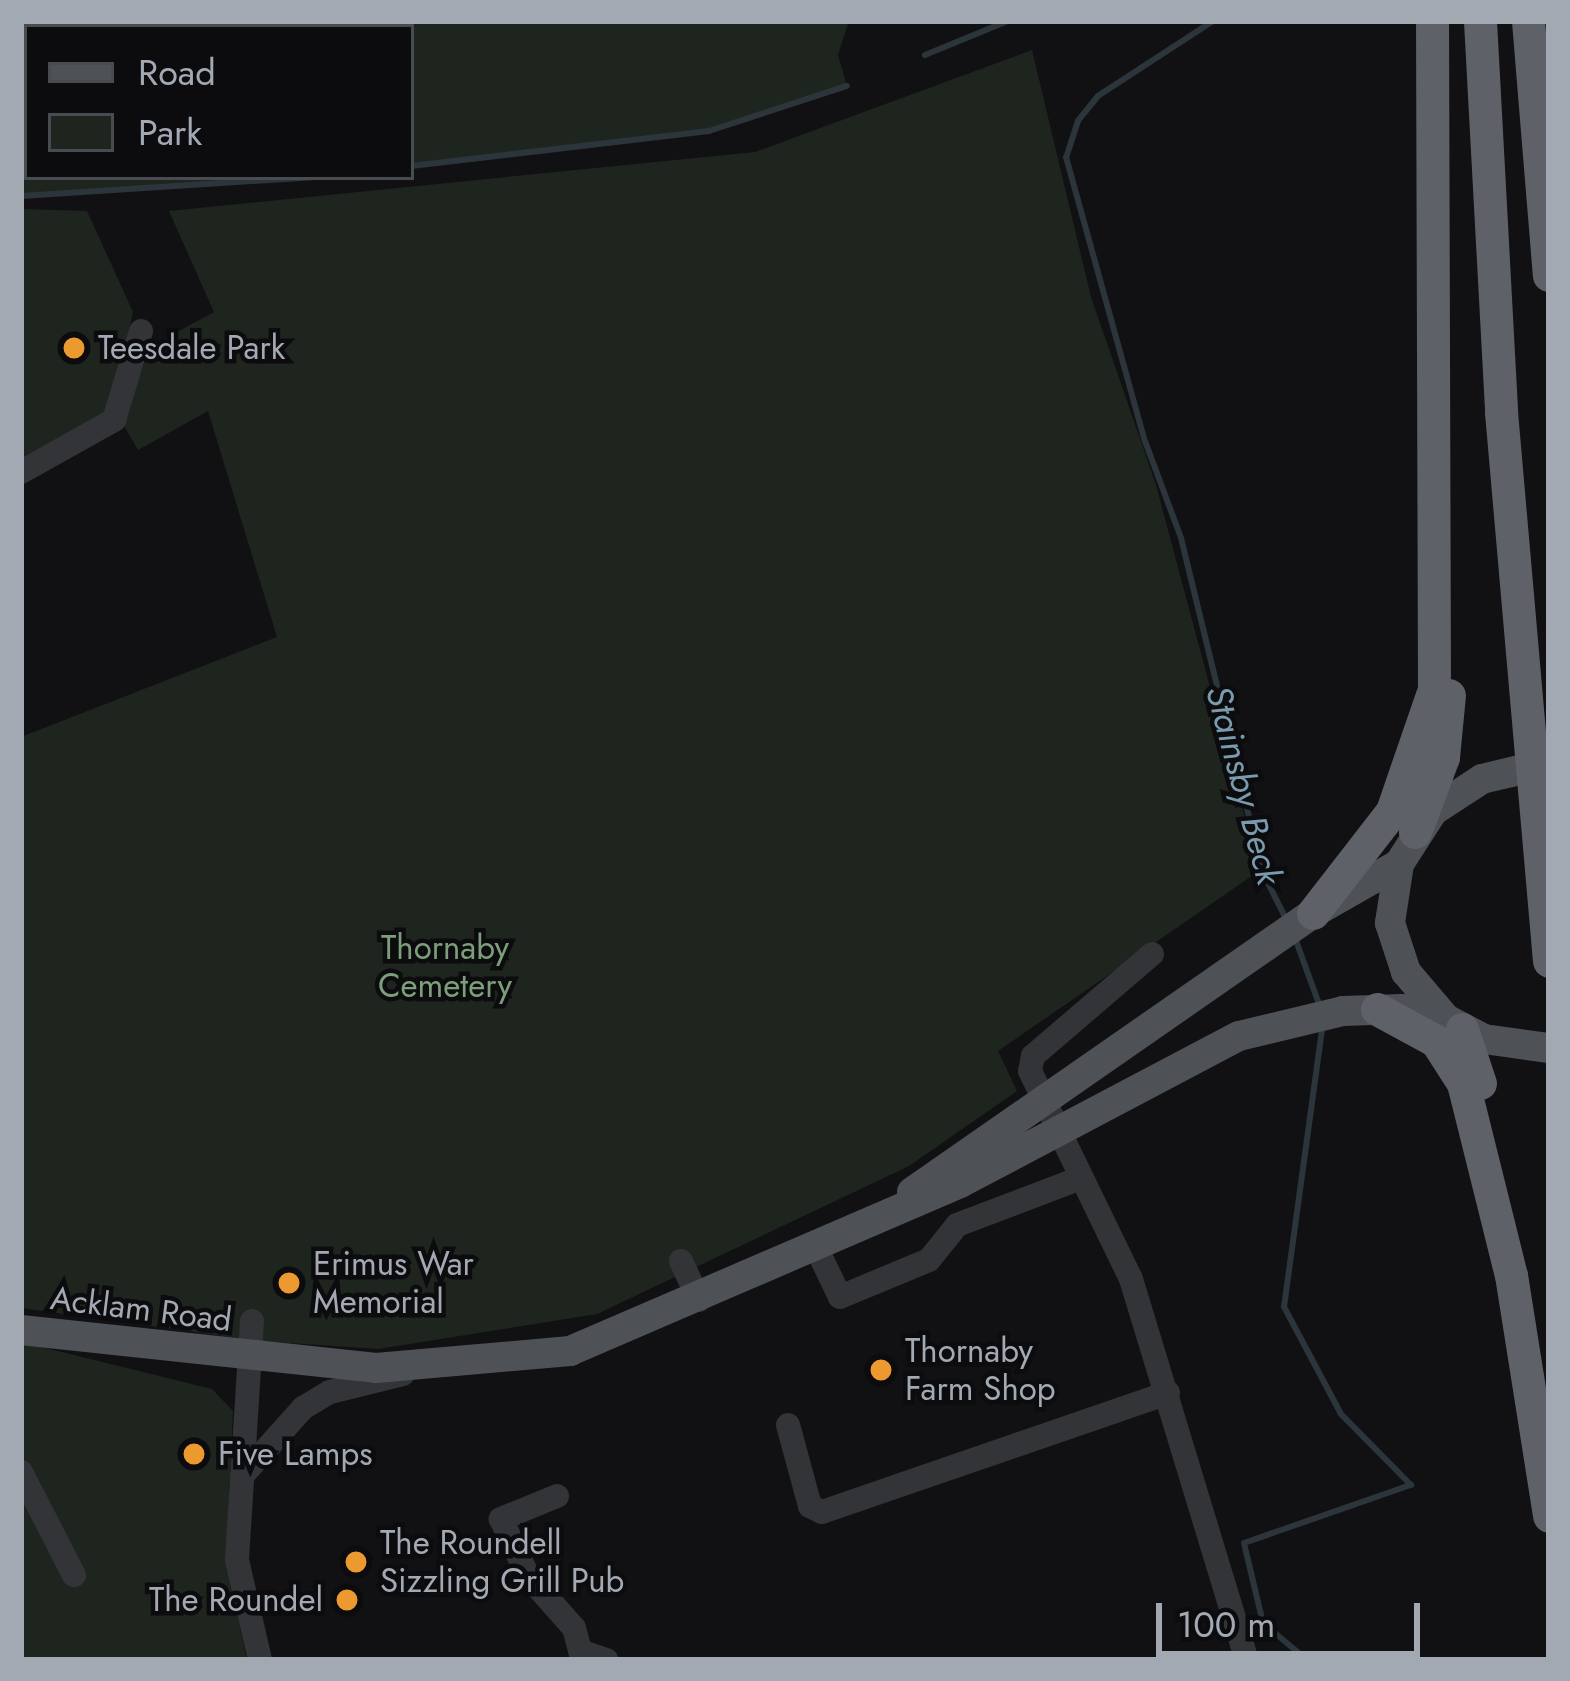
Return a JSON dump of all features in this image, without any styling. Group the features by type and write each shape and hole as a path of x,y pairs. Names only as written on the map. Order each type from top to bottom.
{"highway":[{"path":"1309,916 1372,844 1404,784 1434,689 1438,608 1432,21"},
{"path":"1480,21 1501,412 1549,961"},
{"path":"1528,21 1549,275"},
{"path":"1415,832 1449,716 1438,608"},
{"path":"1360,1010 1448,1054 1485,1150"},
{"path":"1454,1024 1479,1076 1485,1150 1549,1516"}],"main road":[{"path":"1454,1024 1421,997 1394,942 1399,864 1415,832 1451,794 1482,779 1549,763"},
{"path":"889,1210 1264,946 1399,864"},
{"path":"889,1210 1055,1133 1239,1036 1296,1018 1360,1010 1454,1024 1501,1044 1549,1048"},
{"name":"Acklam Road","path":"21,1330 253,1359 376,1368 570,1351 699,1300 889,1210"}],"street":[{"path":"21,472 114,420 141,331"},
{"path":"1152,954 1033,1056 1040,1100 1132,1279 1247,1660"},
{"path":"816,1246 840,1297 929,1260 957,1226 1081,1178"},
{"path":"681,1261 699,1300"},
{"path":"252,1322 237,1560 260,1660"},
{"path":"242,1476 303,1408 330,1392 440,1364"},
{"path":"788,1424 810,1506 822,1512 1168,1393"},
{"path":"21,1472 74,1575"},
{"path":"557,1496 501,1519 528,1576 574,1628 570,1656 606,1660"}],"green space":[{"path":"21,21 849,21 838,55 847,86 709,131 414,166 414,24 24,24 24,180 266,180 21,196"},
{"name":"Thornaby Cemetery","path":"1032,50 1091,297 1156,485 1259,871 998,1051 1017,1091 909,1166 597,1314 378,1349 260,1341 21,1308 21,737 277,637 208,411 138,450 122,422 151,346 214,312 169,211 755,152"},
{"name":"Teesdale Park","path":"21,209 87,211 133,312 112,408 21,458"},
{"path":"21,1342 212,1389 233,1411 226,1563 247,1660 21,1660"}],"waterway":[{"path":"925,55 1008,21"},
{"name":"Stainsby Beck","path":"1213,21 1098,96 1078,121 1066,157 1145,441 1181,538 1262,871 1287,921"},
{"path":"414,166 709,131 847,86"},
{"path":"21,196 266,180"},
{"name":"Stainsby Beck","path":"1295,938 1319,1004"},
{"name":"Stainsby Beck","path":"1307,1660 1263,1623 1244,1543 1411,1485 1341,1414 1284,1307 1322,1029"}],"place":[{"name":"Teesdale Park","path":"74,348"},
{"name":"Erimus War Memorial","path":"289,1283"},
{"name":"Thornaby Farm Shop","path":"881,1370"},
{"name":"Five Lamps","path":"194,1454"},
{"name":"The Roundell Sizzling Grill Pub","path":"356,1562"},
{"name":"The Roundel","path":"347,1600"}]}
